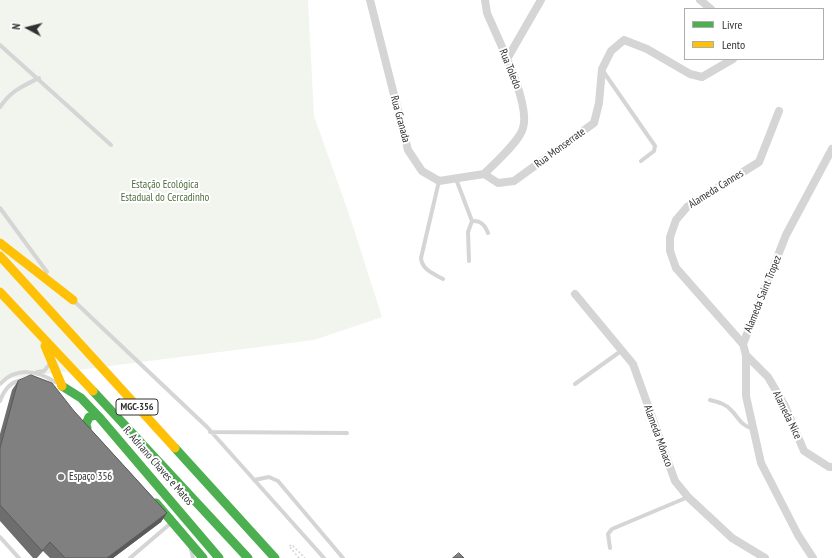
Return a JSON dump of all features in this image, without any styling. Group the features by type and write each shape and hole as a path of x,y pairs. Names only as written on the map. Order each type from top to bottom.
{"main road":[{"path":"0,243 73,300"},
{"name":"MGC-356","path":"0,256 275,558"},
{"name":"MGC-356","path":"0,292 248,558"},
{"path":"42,338 62,386 64,399"},
{"name":"R. Adriano Chaves e Matos","path":"62,386 81,398 99,417 219,558"},
{"path":"78,420 90,431 86,424 89,417 96,415 99,417"},
{"path":"150,497 203,558"}],"street":[{"name":"Rua Granada","path":"370,0 408,150 422,171 439,181"},
{"name":"Rua Toledo","path":"484,174 509,148 524,128 523,106 518,84 487,13 485,0"},
{"path":"507,59 541,0"},
{"path":"700,0 710,8"},
{"name":"Rua Monserrate","path":"484,174 498,183 514,181 594,123 599,103 602,69 611,51 624,40 647,48 690,74 702,77 731,60"},
{"name":"Alameda Cannes","path":"743,344 676,268 670,251 670,237 676,220 687,207 759,162 779,111"},
{"name":"Alameda Saint Tropez","path":"813,558 798,535 761,463 746,396 746,355 743,344 786,235 832,149"},
{"path":"439,181 456,180 484,174"},
{"name":"Alameda Mônaco","path":"575,294 633,364 675,481 688,497 732,538 765,558"},
{"name":"Alameda Nice","path":"746,355 768,377 785,406 804,451 829,467 832,467"},
{"name":"Alameda Saint Tropez","path":"798,535 806,558"}],"lane":[{"path":"0,45 39,78 111,145"},
{"path":"602,69 655,146 654,151 640,161"},
{"path":"0,108 7,96 39,78"},
{"path":"456,180 472,221 468,232 468,261"},
{"path":"439,181 421,258 422,264 426,269 443,279"},
{"path":"0,208 45,269 73,300 210,432 324,558"},
{"path":"472,221 481,222 485,226 488,233"},
{"path":"576,384 622,351"},
{"path":"0,384 17,373 44,371 47,369 50,357"},
{"path":"34,372 62,386"},
{"path":"0,401 2,395 12,384 18,380 26,380"},
{"path":"710,400 727,406 731,409 743,426 753,430"},
{"path":"210,432 347,433"},
{"path":"254,480 269,477 278,481 343,558"},
{"path":"610,548 608,534 612,530 674,505 688,497"},
{"path":"130,558 172,522"},
{"path":"0,537 19,558"},
{"path":"190,544 193,558"}],"path":[{"path":"299,558 289,546 292,545 305,558"}],"green space":[{"name":"Estação Ecológica Estadual do Cercadinho","path":"0,0 308,0 314,116 349,214 382,317 314,340 0,380"}],"building":[{"name":"Espaço 356","path":"31,375 52,383 74,411 167,513 107,558 65,558 50,542 42,551 0,505 0,448 18,381"},
{"path":"459,553 464,558 453,558"}],"traffic: fast":[{"path":"62,386 81,398 99,417 219,558"},
{"path":"93,391 248,558"},
{"path":"87,428 86,424 89,417 96,415 99,417"},
{"path":"175,448 275,558"},
{"path":"156,503 203,558"}],"traffic: slow":[{"path":"0,243 73,300"},
{"path":"0,256 175,448"},
{"path":"0,292 93,391"},
{"path":"45,346 62,386"}],"place":[{"name":"Espaço 356","path":"61,477"}]}
